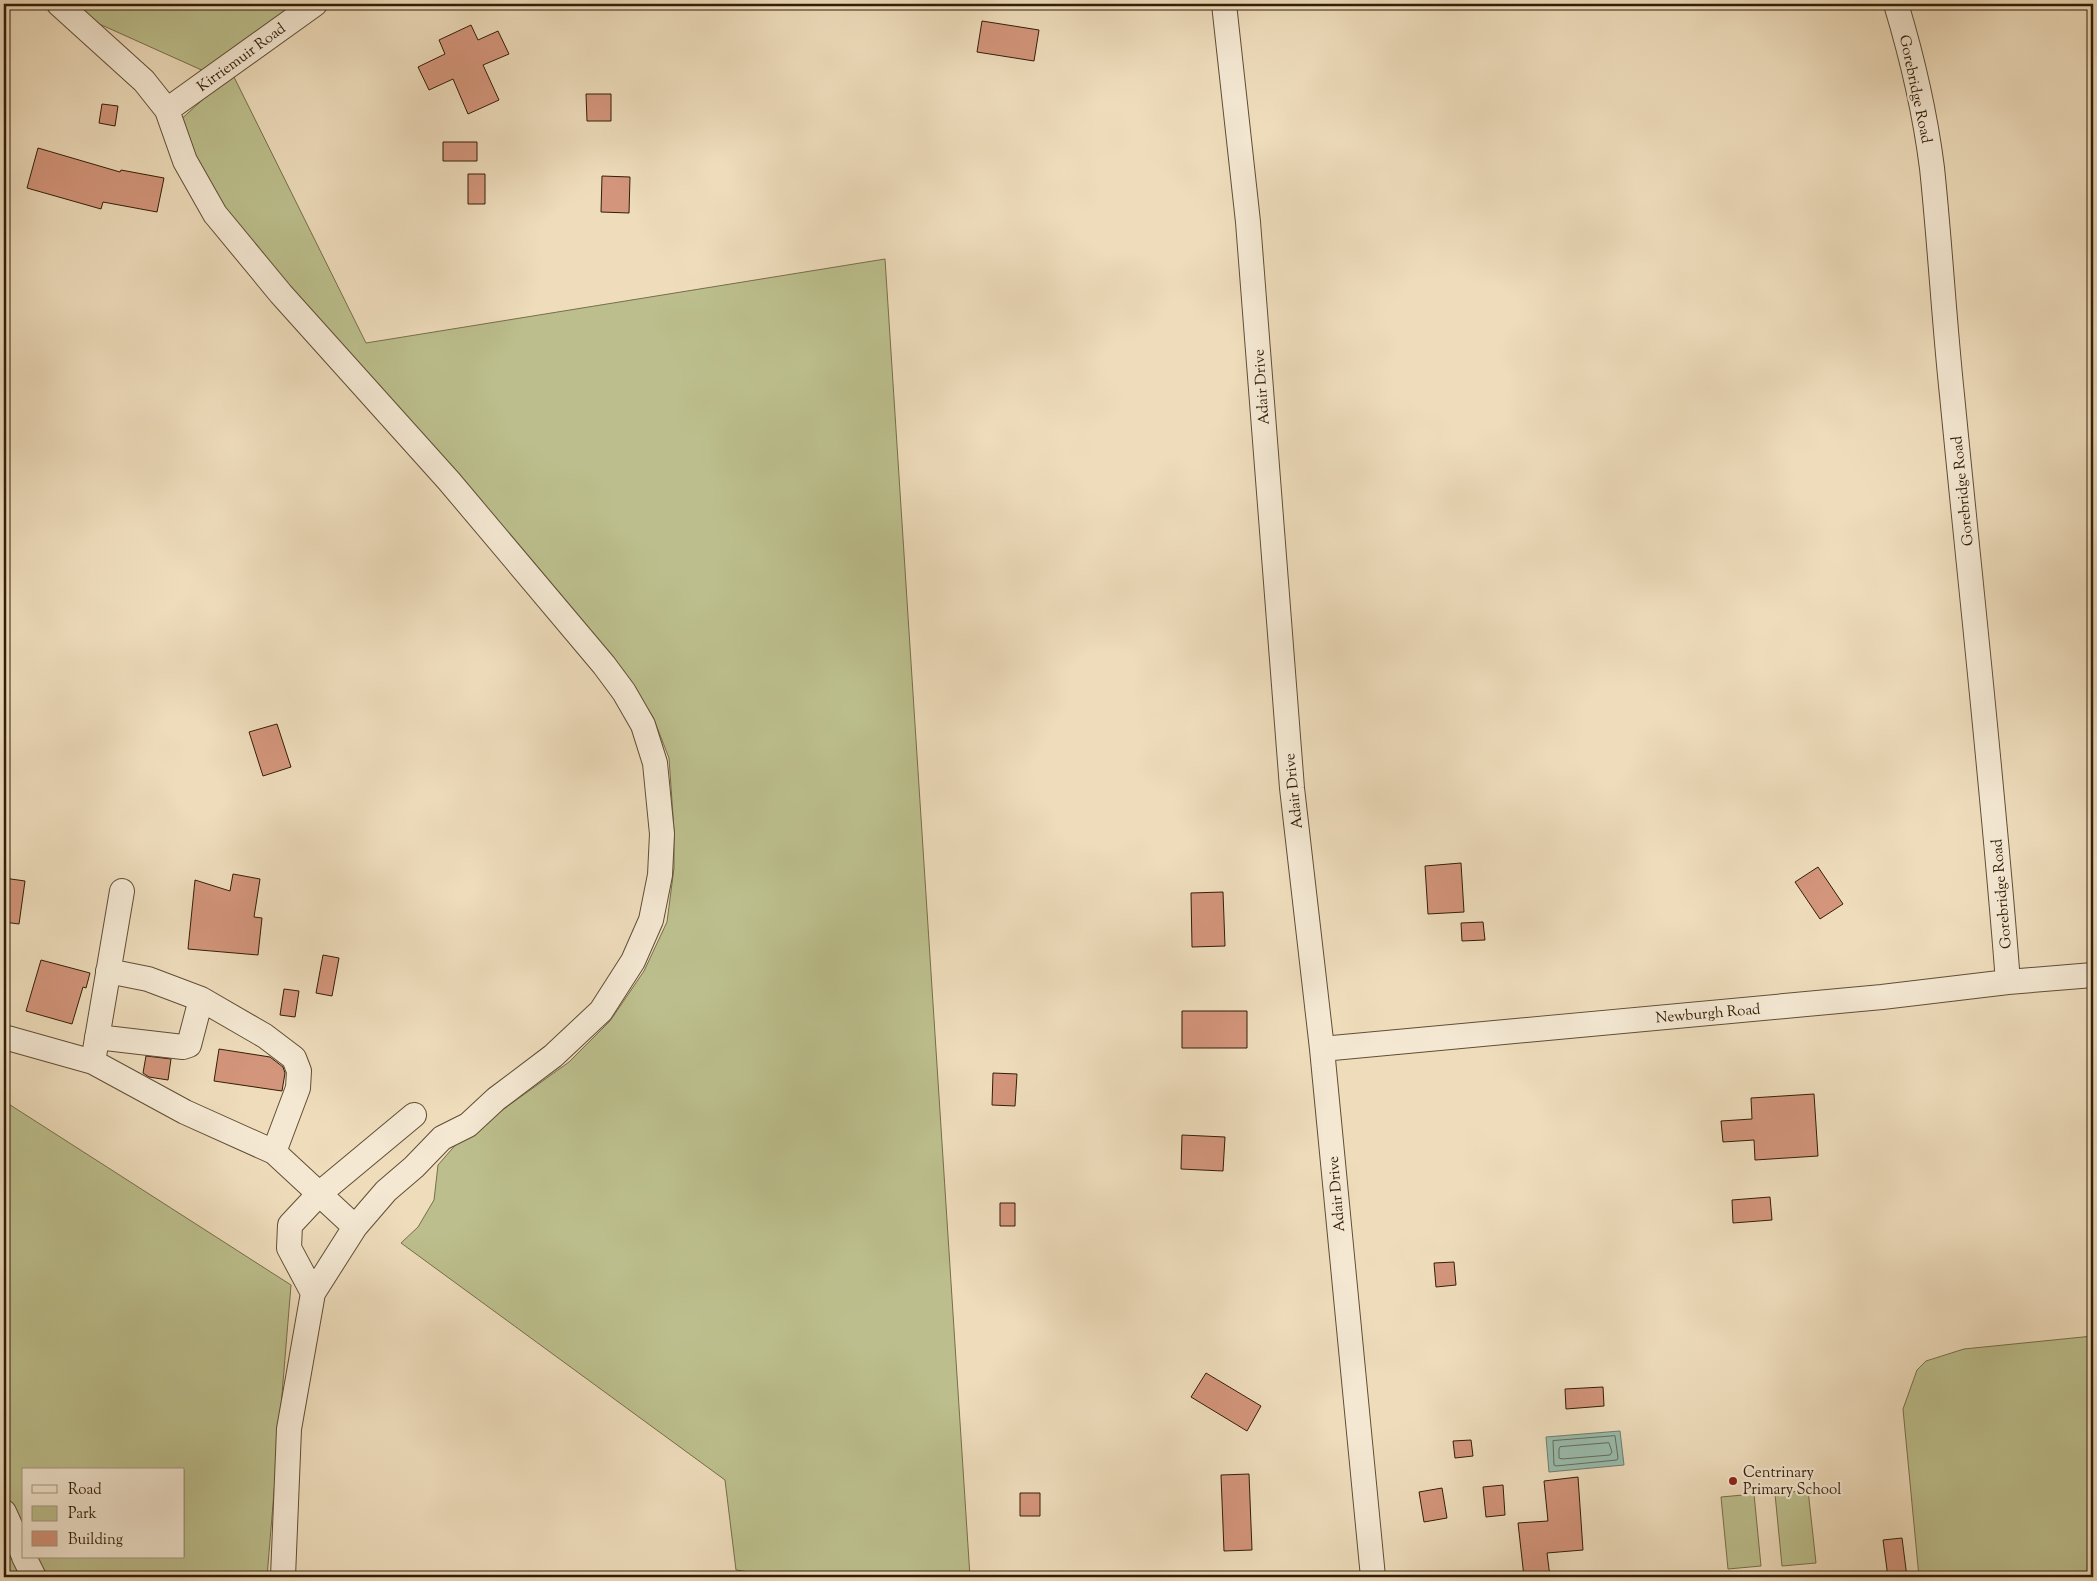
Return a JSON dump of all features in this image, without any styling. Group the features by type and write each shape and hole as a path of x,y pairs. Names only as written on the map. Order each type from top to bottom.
{"street":[{"path":"59,4 144,81 167,110 185,161 215,214 281,294 449,481 604,665 624,692 643,725 655,763 662,834 660,875 651,920 633,961 601,1011 553,1056 496,1099 468,1125 442,1138 414,1167 386,1190 355,1227 313,1293 290,1429 283,1577"},
{"name":"Kirriemuir Road","path":"167,110 315,4"},
{"name":"Adair Drive","path":"1224,4 1248,222 1292,788 1322,1049 1373,1577"},
{"name":"Gorebridge Road","path":"1896,4 1907,39 1932,168 1952,392 1994,798 2008,982"},
{"path":"93,1062 122,891"},
{"path":"108,971 148,979 201,1000 265,1036 294,1058 299,1072 298,1088 274,1152"},
{"name":"Newburgh Road","path":"1322,1049 1882,998 2008,982 2093,975"},
{"path":"97,1038 183,1048 189,1045 201,1000"},
{"path":"4,1037 93,1062 185,1112 274,1152 355,1227"},
{"path":"313,1293 288,1248 290,1225 319,1194 414,1114"},
{"path":"4,1512 22,1552"},
{"path":"25,1558 34,1577"}],"green space":[{"path":"71,4 302,4 206,72 86,18"},
{"path":"232,73 366,343 885,259 970,1577 784,1577 736,1570 725,1480 401,1243 418,1227 434,1200 438,1165 458,1142 569,1062 610,1021 644,971 667,922 674,868 674,830 669,758 653,717 630,683 218,212 177,123"},
{"path":"4,1101 291,1285 267,1577 41,1577 32,1558 185,1558 185,1468 22,1468 22,1537 4,1499"},
{"path":"2093,1336 2093,1577 1919,1577 1903,1409 1917,1370 1926,1361 1964,1349"},
{"path":"1808,1490 1816,1563 1782,1566 1775,1494"},
{"path":"1754,1494 1761,1566 1728,1569 1721,1497"},
{"path":"4,1540 21,1577 4,1577"}],"water":[{"path":"1620,1431 1624,1465 1549,1472 1546,1437"}],"building":[{"path":"982,21 1039,30 1034,61 977,52"},
{"path":"471,25 478,40 498,31 509,54 483,65 499,100 468,114 453,79 429,90 418,67 445,54 439,40"},
{"path":"586,94 611,94 611,121 587,121"},
{"path":"102,104 118,106 115,126 99,123"},
{"path":"443,142 477,142 477,161 443,161"},
{"path":"38,148 120,172 121,170 164,178 157,212 103,202 101,209 27,188"},
{"path":"468,174 485,174 485,204 468,204"},
{"path":"602,176 630,177 629,213 601,212"},
{"path":"277,724 291,767 263,776 249,732"},
{"path":"1461,863 1464,912 1428,914 1425,866"},
{"path":"1818,867 1843,904 1820,919 1795,882"},
{"path":"233,874 260,879 254,917 262,918 258,955 188,949 195,880 230,891"},
{"path":"4,878 25,881 19,924 4,922"},
{"path":"1223,892 1225,946 1192,947 1191,893"},
{"path":"1483,922 1485,940 1462,941 1461,923"},
{"path":"323,955 339,958 332,996 316,993"},
{"path":"41,960 90,973 86,988 83,987 72,1024 26,1011"},
{"path":"284,989 299,991 295,1017 280,1015"},
{"path":"1182,1011 1247,1011 1247,1048 1182,1048"},
{"path":"219,1049 270,1057 283,1067 285,1073 282,1091 214,1081"},
{"path":"146,1056 171,1059 168,1080 149,1077 143,1073"},
{"path":"993,1073 1017,1074 1015,1106 992,1105"},
{"path":"1814,1094 1818,1156 1755,1160 1754,1140 1723,1142 1721,1121 1752,1119 1751,1098"},
{"path":"1182,1135 1225,1137 1223,1171 1181,1169"},
{"path":"1770,1197 1772,1220 1733,1223 1732,1200"},
{"path":"1000,1203 1015,1203 1015,1226 1000,1226"},
{"path":"1454,1262 1456,1285 1436,1287 1434,1263"},
{"path":"1206,1373 1261,1406 1247,1431 1191,1397"},
{"path":"1603,1387 1604,1406 1566,1409 1565,1389"},
{"path":"1471,1440 1473,1456 1455,1458 1453,1441"},
{"path":"1249,1474 1252,1550 1224,1551 1221,1475"},
{"path":"1578,1477 1583,1550 1547,1553 1550,1577 1524,1577 1518,1523 1548,1521 1544,1481"},
{"path":"1503,1485 1505,1515 1486,1517 1483,1487"},
{"path":"1442,1488 1447,1518 1424,1522 1419,1492"},
{"path":"1020,1493 1040,1493 1040,1516 1020,1516"},
{"path":"1902,1538 1907,1577 1888,1577 1883,1540"}],"place":[{"name":"Centrinary Primary School","path":"1733,1481"}]}
